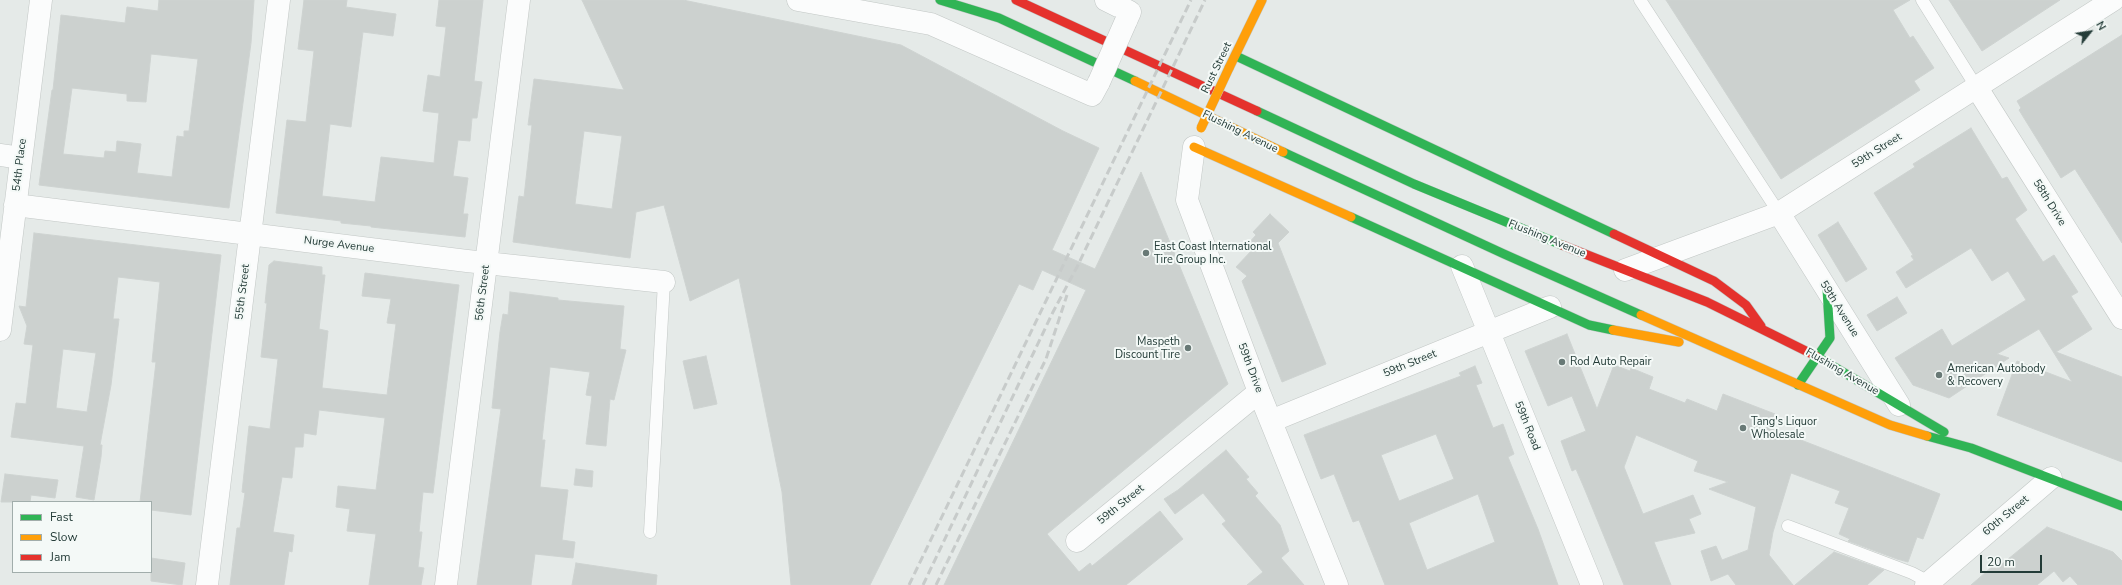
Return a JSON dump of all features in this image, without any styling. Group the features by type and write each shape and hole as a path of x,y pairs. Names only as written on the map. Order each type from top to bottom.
{"main road":[{"name":"Flushing Avenue","path":"940,0 999,18 1085,56 1250,137 1717,350 1890,425 1971,448 2122,506"},
{"name":"Flushing Avenue","path":"1016,0 1414,184 1707,302 1817,356 1971,448"},
{"name":"Rust Street","path":"1198,138 1229,68 1262,0"},
{"path":"1236,56 1714,281 1746,305 1764,330"},
{"path":"1198,138 1462,266 1589,325 1717,350"},
{"path":"1798,385 1830,338 1828,290"}],"street":[{"name":"54th Place","path":"0,330 41,0"},
{"name":"55th Street","path":"207,585 279,0"},
{"name":"56th Street","path":"446,585 519,0"},
{"path":"798,0 931,24 1092,95 1130,12 1106,0"},
{"name":"59th Street","path":"1625,270 1779,213 2113,0"},
{"name":"58th Drive","path":"1977,88 2122,318"},
{"name":"59th Drive","path":"1198,138 1187,200 1270,421 1336,585"},
{"path":"0,155 21,158"},
{"name":"Nurge Avenue","path":"15,205 486,264 664,282"},
{"name":"59th Avenue","path":"1779,213 1899,405"},
{"name":"59th Road","path":"1462,266 1488,333 1592,585"},
{"name":"59th Street","path":"1270,421 1550,307"},
{"name":"59th Street","path":"1077,541 1259,392"},
{"name":"60th Street","path":"1927,584 2050,478"}],"lane":[{"path":"1640,0 1779,213"},
{"path":"1922,0 1977,88"},
{"path":"650,532 664,282"},
{"path":"1788,526 1912,573 1927,584"}],"building":[{"path":"159,0 254,0 251,43 229,208 39,185 53,90 61,15 125,23 127,7 158,11","holes":["151,54 198,59 189,131 184,131 184,137 177,136 172,177 137,173 141,144 117,141 116,152 105,151 104,158 63,154 72,88 127,94 127,101 146,102"]},
{"path":"304,0 347,0 346,7 396,14 393,36 363,32 351,127 330,124 322,196 375,202 381,157 434,163 439,113 423,111 428,75 440,77 446,27 436,26 439,0 483,0 474,81 482,82 477,118 472,118 470,141 458,140 453,176 468,178 463,214 468,214 465,237 371,227 341,223 341,221 276,213 287,120 306,122 314,51 298,49"},
{"path":"582,0 683,0 901,45 1063,131 1099,148 1052,250 1095,269 1141,172 1228,384 1047,534 1079,572 1090,563 1092,566 1160,511 1183,539 1126,585 944,585 1086,290 1042,270 1033,290 1019,284 870,585 791,585 782,492 739,278 690,301 664,205 636,212 630,258 513,242 519,196 524,197 532,125 528,125 534,79 624,90","holes":["584,131 622,136 612,209 575,204"]},
{"path":"1666,0 1910,0 1893,10 1910,38 1913,36 1934,68 1914,81 1920,90 1781,179"},
{"path":"1949,0 2060,0 1982,51"},
{"path":"2122,35 2122,243 2075,169 2061,178 2019,110 2021,108 2017,101"},
{"path":"1971,128 2002,179 2007,177 2027,210 2015,219 2043,262 2054,255 2078,292 2071,296 2092,329 2056,352 2122,377 2122,462 1997,415 2017,361 2072,382 2039,329 1997,354 2009,358 1949,398 1913,385 1895,358 1942,329 1952,346 2026,300 2008,271 1992,281 1971,248 1906,288 1896,272 1914,260 1911,256 1913,255 1874,193 1915,167 1913,164"},
{"path":"1270,214 1289,232 1278,243 1326,364 1282,382 1242,281 1247,276 1236,267 1252,250 1247,245 1256,235 1253,232"},
{"path":"1838,222 1867,269 1846,282 1818,235"},
{"path":"34,233 221,255 191,515 152,510 152,501 140,501 156,362 152,362 160,282 118,277 113,319 119,319 111,385 100,445 102,445 101,457 94,500 76,497 84,446 11,437 16,403 26,404 33,345 24,344 27,326 19,306 26,307","holes":["63,349 96,353 87,412 56,408"]},
{"path":"274,261 322,267 322,275 325,275 319,329 328,331 322,388 387,395 396,324 387,323 391,299 362,296 365,273 459,285 433,493 423,492 419,532 422,532 418,567 424,568 421,585 369,585 376,534 347,531 350,509 336,507 338,486 376,490 385,418 319,410 316,435 304,433 303,447 295,447 292,478 282,477 273,532 294,535 292,552 289,551 284,585 230,585 237,528 240,528 245,493 242,492 249,426 270,429 278,359 261,357 267,303 265,303 269,265"},
{"path":"510,292 558,298 558,300 624,306 620,349 626,350 614,400 610,399 606,446 586,444 592,396 586,395 590,372 550,367 542,440 545,440 540,487 568,490 562,540 575,542 573,558 535,554 531,585 477,585 501,409 492,408 500,332 503,314 508,315"},
{"path":"1897,297 1907,313 1877,331 1867,315"},
{"path":"1567,334 1597,409 1614,365 1630,371 1631,368 1653,377 1649,389 1685,403 1687,399 1717,411 1723,394 1775,414 1770,428 1940,494 1923,539 1917,537 1908,562 1848,541 1850,539 1839,534 1849,508 1835,503 1840,491 1791,473 1773,532 1769,555 1793,585 1736,585 1728,574 1711,581 1701,551 1716,546 1722,560 1748,550 1756,507 1709,489 1728,482 1694,471 1698,461 1636,435 1624,467 1643,514 1693,495 1701,514 1689,519 1695,533 1654,542 1671,585 1624,585 1576,469 1572,471 1561,441 1586,431 1572,396 1548,406 1525,351"},
{"path":"706,356 717,404 694,409 683,361"},
{"path":"1475,366 1482,383 1476,385 1493,428 1503,424 1514,454 1508,457 1538,529 1558,585 1385,585 1359,520 1353,522 1334,474 1321,479 1304,435 1461,376 1459,373","holes":["1436,434 1454,479 1399,501 1381,455","1478,494 1495,542 1427,570 1409,523"]},
{"path":"1226,450 1249,477 1246,479 1258,493 1255,496 1280,525 1289,551 1281,558 1304,585 1247,585 1263,572 1222,524 1226,521 1203,493 1175,514 1164,499 1178,490"},
{"path":"576,469 593,471 592,487 574,485"},
{"path":"5,474 58,480 55,498 31,495 30,501 1,502"},
{"path":"2047,527 2113,552 2122,561 2122,585 2078,585 2070,576 2063,582 2054,571 2037,585 1971,585 1993,566 1996,569"},
{"path":"1834,552 1884,570 1867,585 1795,585"},
{"path":"152,558 185,563 182,585 151,581"},
{"path":"576,563 657,575 656,585 572,585"}],"railway":[{"path":"909,585 1191,0"},
{"path":"923,585 1053,312 1077,267 1205,0"},
{"path":"936,585 1046,359 1067,295"}],"traffic: fast":[{"path":"940,0 999,18 1135,81"},
{"path":"1236,56 1614,234"},
{"path":"1257,111 1414,184 1562,245"},
{"path":"1283,152 1504,254 1641,315"},
{"path":"1351,217 1589,325 1613,330"},
{"path":"1798,385 1830,338 1827,290"},
{"path":"1816,356 1944,432"},
{"path":"1927,436 1971,448 2122,506"}],"traffic: slow":[{"path":"1229,68 1262,0"},
{"path":"1201,128 1229,68"},
{"path":"1135,81 1283,152"},
{"path":"1194,147 1351,217"},
{"path":"1641,315 1890,425 1927,436"},
{"path":"1613,330 1679,342"}],"traffic: jam":[{"path":"1016,0 1257,111"},
{"path":"1614,234 1714,281 1746,305 1761,326"},
{"path":"1562,245 1707,302 1816,356"}],"place":[{"name":"East Coast International Tire Group Inc.","path":"1146,253"},
{"name":"Maspeth Discount Tire","path":"1188,348"},
{"name":"Rod Auto Repair","path":"1562,362"},
{"name":"American Autobody & Recovery","path":"1939,375"},
{"name":"Tang's Liquor Wholesale","path":"1743,428"}]}
